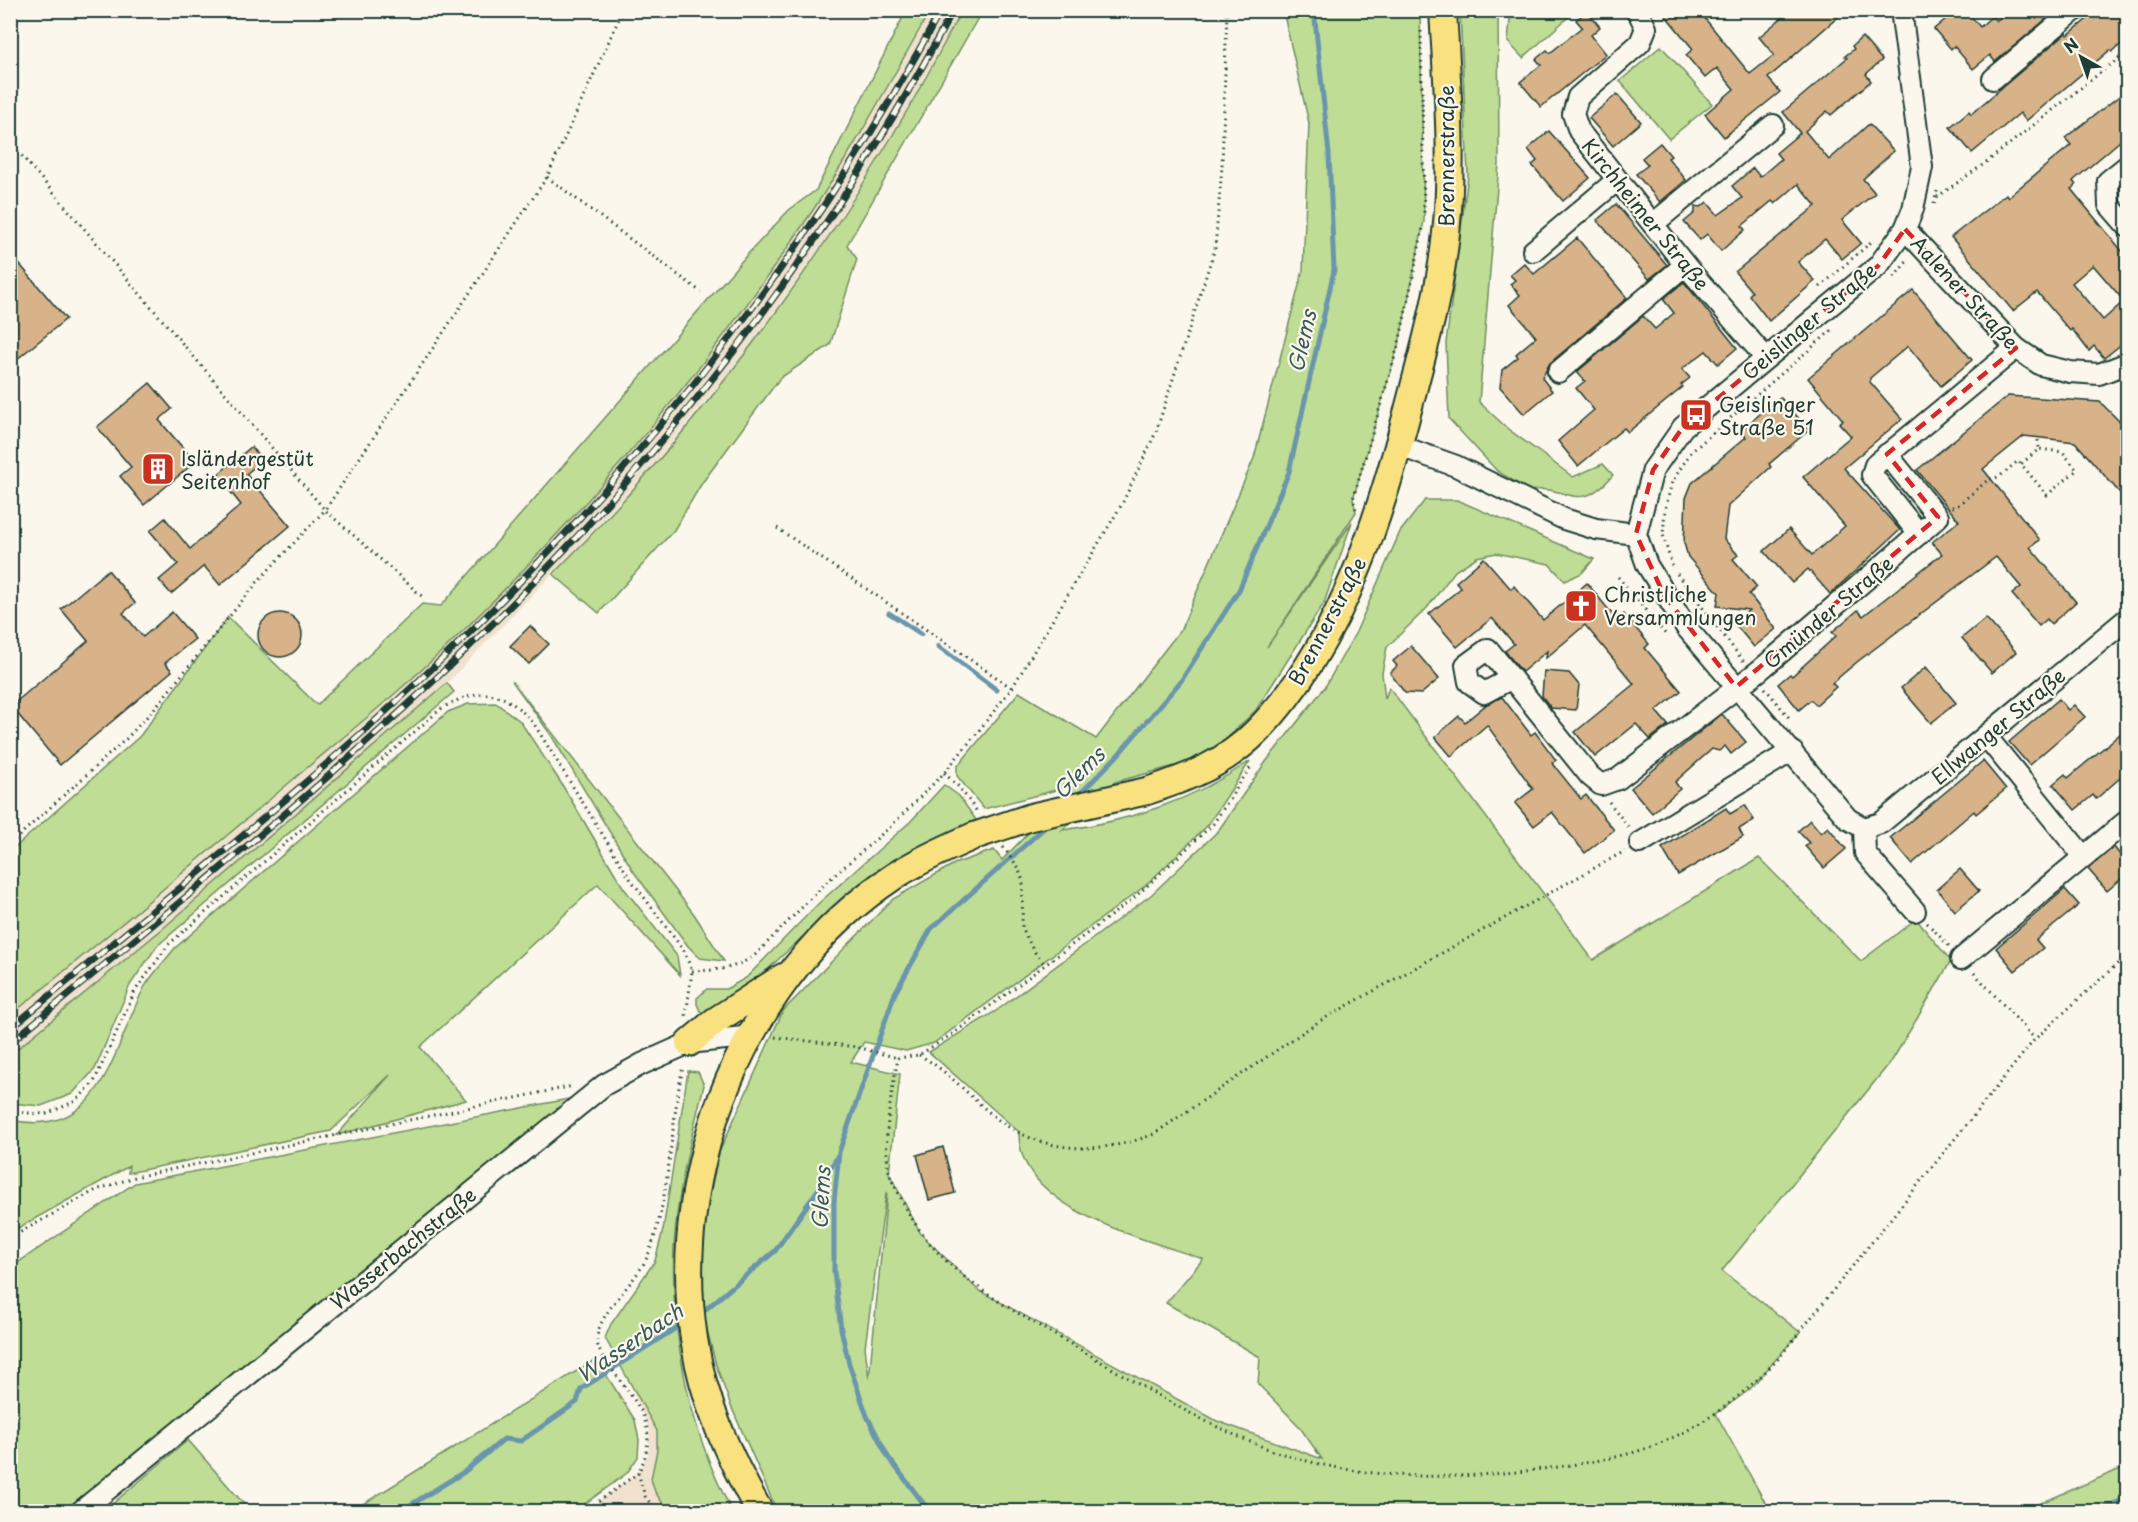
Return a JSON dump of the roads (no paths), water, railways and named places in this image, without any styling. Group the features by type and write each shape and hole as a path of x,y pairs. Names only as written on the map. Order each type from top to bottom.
{"main road":[{"name":"Brennerstraße","path":"759,1511 733,1462 711,1409 694,1341 689,1297 690,1221 698,1178 711,1131 730,1080 752,1036 791,972 847,913 892,878 924,858 974,836 1031,817 1181,781 1228,756 1257,732 1297,682 1342,602 1364,556 1400,446 1440,281 1446,232 1449,175 1443,10"},
{"path":"689,1043 732,1010 791,972"}],"street":[{"name":"Kirchheimer Straße","path":"1637,10 1646,28 1640,42 1578,97 1573,114 1579,131 1616,181 1685,265 1765,357"},
{"name":"Geislinger Straße","path":"1636,534 1647,488 1660,456 1683,427 1912,236 1928,189 1901,10"},
{"path":"1994,79 2074,10"},
{"path":"1653,224 1773,124"},
{"path":"2127,165 2108,181 2109,205 2127,227"},
{"path":"1533,251 1616,181"},
{"name":"Aalener Straße","path":"1912,236 2016,348 2041,365 2070,372 2099,374 2127,363"},
{"path":"1558,372 1685,265"},
{"path":"1919,534 1872,476 1875,465 2016,348"},
{"path":"1400,446 1456,466 1564,519 1596,529 1636,534 1647,566 1686,627 1848,819 1864,828 1865,853 1915,911"},
{"name":"Gmünder Straße","path":"1510,679 1590,776 1601,785 1618,779 1760,670 1938,517 1887,454"},
{"name":"Ellwanger Straße","path":"1864,828 1881,823 2126,623"},
{"path":"1986,736 2083,856"},
{"path":"1641,843 1792,751"},
{"path":"1962,959 2127,820"},
{"name":"Wasserbachstraße","path":"80,1512 604,1085 642,1064 689,1043 752,1036"}],"waterway":[{"name":"Glems","path":"1076,798 1117,756 1181,681 1239,590 1289,472 1334,270 1329,154 1314,10"},
{"path":"889,613 921,634"},
{"path":"938,646 997,690"},
{"name":"Glems","path":"930,1512 888,1457 867,1416 849,1364 841,1329 834,1272 834,1202 839,1152 895,993 931,929 1052,821"},
{"name":"Wasserbach","path":"700,1314 775,1251 822,1184 838,1155"},
{"name":"Wasserbach","path":"399,1512 464,1472 504,1439 521,1441 577,1402 581,1389 684,1323"},
{"name":"Glems","path":"2097,1512 2128,1497"}],"railway":[{"path":"10,1029 244,835 359,735 470,632 604,490 668,416 787,260 842,179 941,10"},
{"path":"10,1043 248,846 364,745 476,640 546,570 613,497 678,422 798,264 905,97 953,10"}],"place":[{"name":"Geislinger Straße 51","path":"1696,415"},
{"name":"Isländergestüt Seitenhof","path":"158,469"},
{"name":"Christliche Versammlungen","path":"1581,606"}]}
